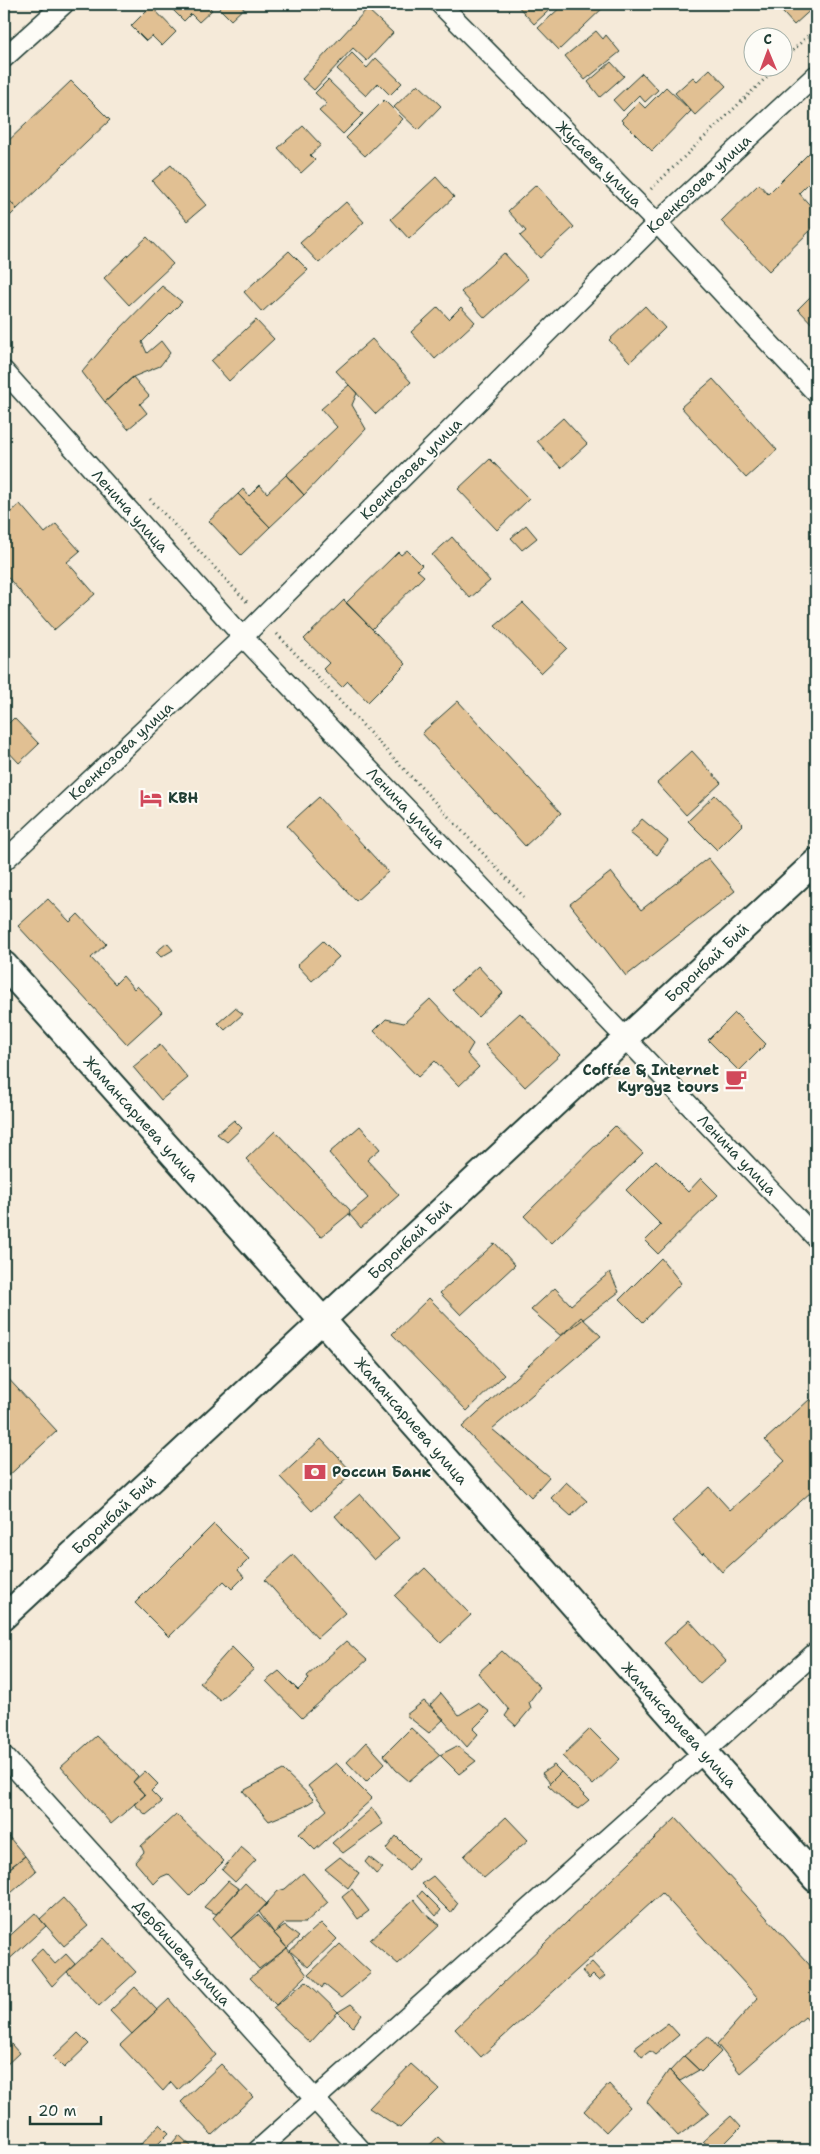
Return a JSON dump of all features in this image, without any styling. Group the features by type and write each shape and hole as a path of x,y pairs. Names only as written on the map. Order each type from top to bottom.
{"main road":[{"name":"Жамансариева улица","path":"4,966 323,1322 816,1879"}],"street":[{"path":"4,58 64,4"},
{"name":"Жусаева улица","path":"440,4 657,223 816,393"},
{"name":"Коенкозова улица","path":"4,861 243,637 657,223 816,75"},
{"name":"Ленина улица","path":"4,371 243,637 816,1238"},
{"name":"Боронбай Бий","path":"4,1617 816,861"},
{"path":"258,2150 816,1652"},
{"name":"Дербишева улица","path":"4,1756 361,2150"}],"path":[{"path":"792,51 816,28"},
{"path":"637,203 766,78"},
{"path":"4,342 17,357"},
{"path":"146,494 526,900"}],"building":[{"path":"167,4 206,4 212,10 199,22 191,14 184,21"},
{"path":"215,4 248,4 231,20"},
{"path":"516,4 556,4 534,24"},
{"path":"564,4 573,4 579,10 585,4 607,4 559,50 538,28"},
{"path":"775,4 816,4 816,5 794,25"},
{"path":"151,6 176,32 162,46 152,36 146,41 131,26"},
{"path":"367,9 393,33 367,61 353,48 314,90 302,79"},
{"path":"596,31 603,39 606,35 620,52 585,80 565,56"},
{"path":"352,53 367,68 376,58 402,83 390,95 378,83 366,96 337,69"},
{"path":"611,62 624,76 600,97 588,82"},
{"path":"710,69 726,86 695,115 675,93 693,77 697,81"},
{"path":"642,73 658,90 645,102 639,95 623,111 613,100"},
{"path":"328,80 363,114 343,134 319,111 327,104 315,93"},
{"path":"71,81 110,120 17,209 4,195 4,145"},
{"path":"418,84 441,106 418,130 394,107"},
{"path":"666,87 691,111 652,151 621,120 639,102 645,108"},
{"path":"384,100 403,119 365,156 346,138"},
{"path":"303,126 321,145 310,155 315,160 301,173 278,148"},
{"path":"813,149 816,153 816,176 799,193 816,212 816,225 769,271 721,221 759,184 768,194"},
{"path":"171,165 206,205 187,221 152,181"},
{"path":"436,177 454,197 409,239 391,219"},
{"path":"536,185 574,227 540,258 520,236 526,231 508,211"},
{"path":"4,195 17,209 4,222"},
{"path":"346,202 364,222 319,263 300,243"},
{"path":"147,237 173,264 129,305 104,278"},
{"path":"289,251 308,270 262,312 244,292"},
{"path":"504,253 528,279 485,318 461,292"},
{"path":"162,286 182,302 142,342 147,353 161,341 170,353 160,366 133,377 105,402 82,372 112,337"},
{"path":"816,291 816,328 798,309"},
{"path":"645,306 665,328 630,362 609,340"},
{"path":"438,307 449,319 461,307 475,322 435,359 411,332"},
{"path":"256,320 274,339 229,381 211,361"},
{"path":"372,339 411,382 376,414 336,371"},
{"path":"133,377 149,396 140,404 147,413 128,429 105,402"},
{"path":"713,379 777,450 746,478 681,407"},
{"path":"349,385 357,393 352,405 366,429 304,495 286,475 337,427 321,409"},
{"path":"563,418 587,444 561,468 537,441"},
{"path":"490,459 529,499 497,530 458,489"},
{"path":"286,475 304,495 270,527 238,494 243,489 249,496 260,485 267,493"},
{"path":"238,494 270,527 241,555 209,521"},
{"path":"20,504 45,533 56,524 80,551 67,562 95,594 54,630 4,573 4,518"},
{"path":"526,525 537,538 522,550 511,538"},
{"path":"452,537 490,581 470,598 432,555"},
{"path":"407,550 422,565 417,570 424,576 372,629 346,603 398,552 401,555"},
{"path":"344,600 406,664 368,702 348,681 342,687 323,669 329,663 304,639"},
{"path":"523,603 567,648 541,673 495,626"},
{"path":"458,701 561,813 525,846 422,733"},
{"path":"14,718 39,744 19,763 4,747 4,728"},
{"path":"692,751 721,783 686,815 657,783"},
{"path":"715,795 743,824 717,850 688,821"},
{"path":"319,797 388,872 356,901 287,826"},
{"path":"642,819 668,841 657,855 630,833"},
{"path":"708,858 735,891 626,976 570,904 611,872 641,910"},
{"path":"48,899 70,922 78,914 106,944 91,958 115,984 123,976 134,989 137,986 162,1012 127,1044 18,926"},
{"path":"323,941 339,957 312,981 297,965"},
{"path":"167,943 173,950 161,957 156,952"},
{"path":"478,966 503,993 478,1017 452,990"},
{"path":"430,999 473,1044 467,1054 479,1067 459,1086 435,1061 418,1077 374,1031 386,1019 404,1023"},
{"path":"235,1008 243,1014 225,1030 218,1023"},
{"path":"520,1013 560,1055 525,1087 485,1045"},
{"path":"735,1013 766,1044 739,1071 708,1040"},
{"path":"160,1045 188,1078 161,1100 133,1067"},
{"path":"234,1120 242,1128 227,1142 217,1134"},
{"path":"360,1126 380,1149 367,1160 399,1195 361,1228 349,1214 368,1198 329,1153"},
{"path":"615,1126 643,1153 551,1244 524,1216"},
{"path":"275,1131 350,1210 349,1214 321,1237 246,1159"},
{"path":"656,1160 688,1192 701,1178 718,1195 658,1254 645,1241 661,1225 626,1190"},
{"path":"495,1243 515,1265 461,1315 440,1293"},
{"path":"661,1258 681,1283 643,1322 620,1299"},
{"path":"610,1272 619,1292 561,1336 531,1310 555,1288 571,1305"},
{"path":"429,1298 504,1375 467,1411 392,1334"},
{"path":"581,1317 601,1336 492,1429 549,1477 531,1497 462,1427"},
{"path":"4,1374 57,1431 4,1480"},
{"path":"810,1399 816,1406 816,1496 811,1492 722,1572 704,1552 702,1554 672,1521 709,1487 730,1510 785,1461 765,1440"},
{"path":"321,1439 353,1473 312,1511 280,1477"},
{"path":"566,1482 587,1501 571,1516 551,1498"},
{"path":"360,1494 399,1538 374,1560 335,1516"},
{"path":"214,1524 249,1559 238,1570 244,1577 232,1589 224,1581 169,1637 135,1603"},
{"path":"293,1555 345,1613 317,1638 265,1580"},
{"path":"425,1568 471,1615 441,1643 395,1596"},
{"path":"689,1620 726,1661 700,1684 664,1643"},
{"path":"346,1641 367,1660 302,1718 266,1681 279,1671 298,1690 309,1679 307,1676"},
{"path":"232,1647 254,1669 220,1700 200,1683"},
{"path":"502,1651 540,1687 529,1702 531,1708 516,1726 505,1716 509,1710 478,1673"},
{"path":"441,1693 459,1715 478,1703 490,1712 473,1729 478,1734 467,1747 430,1705"},
{"path":"424,1701 444,1719 429,1733 406,1715"},
{"path":"411,1728 440,1755 409,1781 396,1770 384,1755"},
{"path":"590,1729 620,1759 593,1785 562,1756"},
{"path":"96,1736 138,1776 133,1782 145,1795 111,1824 61,1767"},
{"path":"366,1742 385,1763 366,1782 347,1762"},
{"path":"457,1746 476,1761 459,1774 440,1755"},
{"path":"336,1763 372,1799 315,1850 299,1834 327,1810 308,1786"},
{"path":"554,1765 561,1772 550,1783 542,1773"},
{"path":"283,1770 314,1800 303,1807 269,1821 243,1791"},
{"path":"145,1771 158,1784 151,1791 162,1802 146,1815 134,1804 145,1795 133,1782"},
{"path":"561,1772 589,1800 578,1809 566,1802 548,1785"},
{"path":"372,1808 383,1824 343,1853 332,1843"},
{"path":"176,1814 224,1861 189,1896 168,1874 161,1877 154,1884 135,1862 144,1852 141,1846"},
{"path":"506,1817 528,1840 484,1878 464,1856"},
{"path":"676,1818 816,1972 816,2030 805,2017 740,2073 717,2044 758,1998 662,1893 481,2057 455,2029"},
{"path":"4,1831 25,1856 7,1870 4,1866"},
{"path":"396,1836 418,1858 409,1870 386,1849"},
{"path":"241,1847 256,1860 235,1882 222,1870"},
{"path":"25,1856 36,1871 11,1893 4,1885 4,1873"},
{"path":"340,1857 359,1873 348,1888 325,1869"},
{"path":"369,1857 383,1868 376,1874 365,1862"},
{"path":"303,1873 328,1902 305,1923 285,1923 274,1933 259,1912 278,1891 285,1889"},
{"path":"433,1876 458,1903 451,1913 422,1884"},
{"path":"228,1881 239,1889 216,1914 204,1907"},
{"path":"245,1883 267,1904 231,1938 213,1918"},
{"path":"352,1889 369,1911 358,1919 342,1897"},
{"path":"422,1891 441,1910 436,1916 418,1896"},
{"path":"63,1898 88,1926 64,1946 40,1919"},
{"path":"414,1899 426,1914 440,1925 398,1964 370,1940"},
{"path":"35,1913 46,1926 4,1964 4,1941"},
{"path":"258,1915 287,1948 259,1969 231,1938"},
{"path":"321,1923 337,1939 308,1967 290,1951"},
{"path":"285,1926 299,1937 287,1948 274,1933"},
{"path":"104,1938 136,1972 99,2006 67,1972"},
{"path":"340,1944 371,1973 341,1998 324,1984 322,1988 309,1974"},
{"path":"287,1948 307,1975 276,2005 250,1978"},
{"path":"42,1949 55,1964 66,1954 75,1964 52,1986 31,1959"},
{"path":"592,1962 605,1976 599,1981 593,1975 589,1979 582,1971"},
{"path":"306,1981 338,2012 310,2043 273,2008"},
{"path":"135,1987 157,2010 132,2034 110,2011"},
{"path":"169,1999 216,2055 178,2090 171,2082 163,2091 120,2045"},
{"path":"351,2004 362,2014 353,2027 338,2012"},
{"path":"668,2023 679,2035 655,2055 650,2051 642,2057 635,2048"},
{"path":"78,2033 89,2044 64,2068 53,2057"},
{"path":"4,2036 19,2053 4,2067"},
{"path":"708,2036 721,2052 701,2072 684,2056"},
{"path":"684,2056 699,2070 680,2081 670,2071"},
{"path":"221,2064 253,2097 212,2135 181,2102"},
{"path":"411,2064 439,2089 400,2128 369,2108"},
{"path":"669,2070 709,2113 678,2136 647,2102"},
{"path":"609,2084 630,2107 606,2132 584,2111"},
{"path":"731,2116 741,2127 718,2150 713,2150 703,2141"},
{"path":"160,2124 169,2133 152,2150 143,2150 139,2146"},
{"path":"179,2135 195,2150 167,2149"},
{"path":"438,2137 452,2150 424,2150"}],"place":[{"name":"KBH","path":"151,798"},
{"name":"Coffee & Internet Kyrgyz tours","path":"736,1079"},
{"name":"Россин Банк","path":"315,1472"}]}
